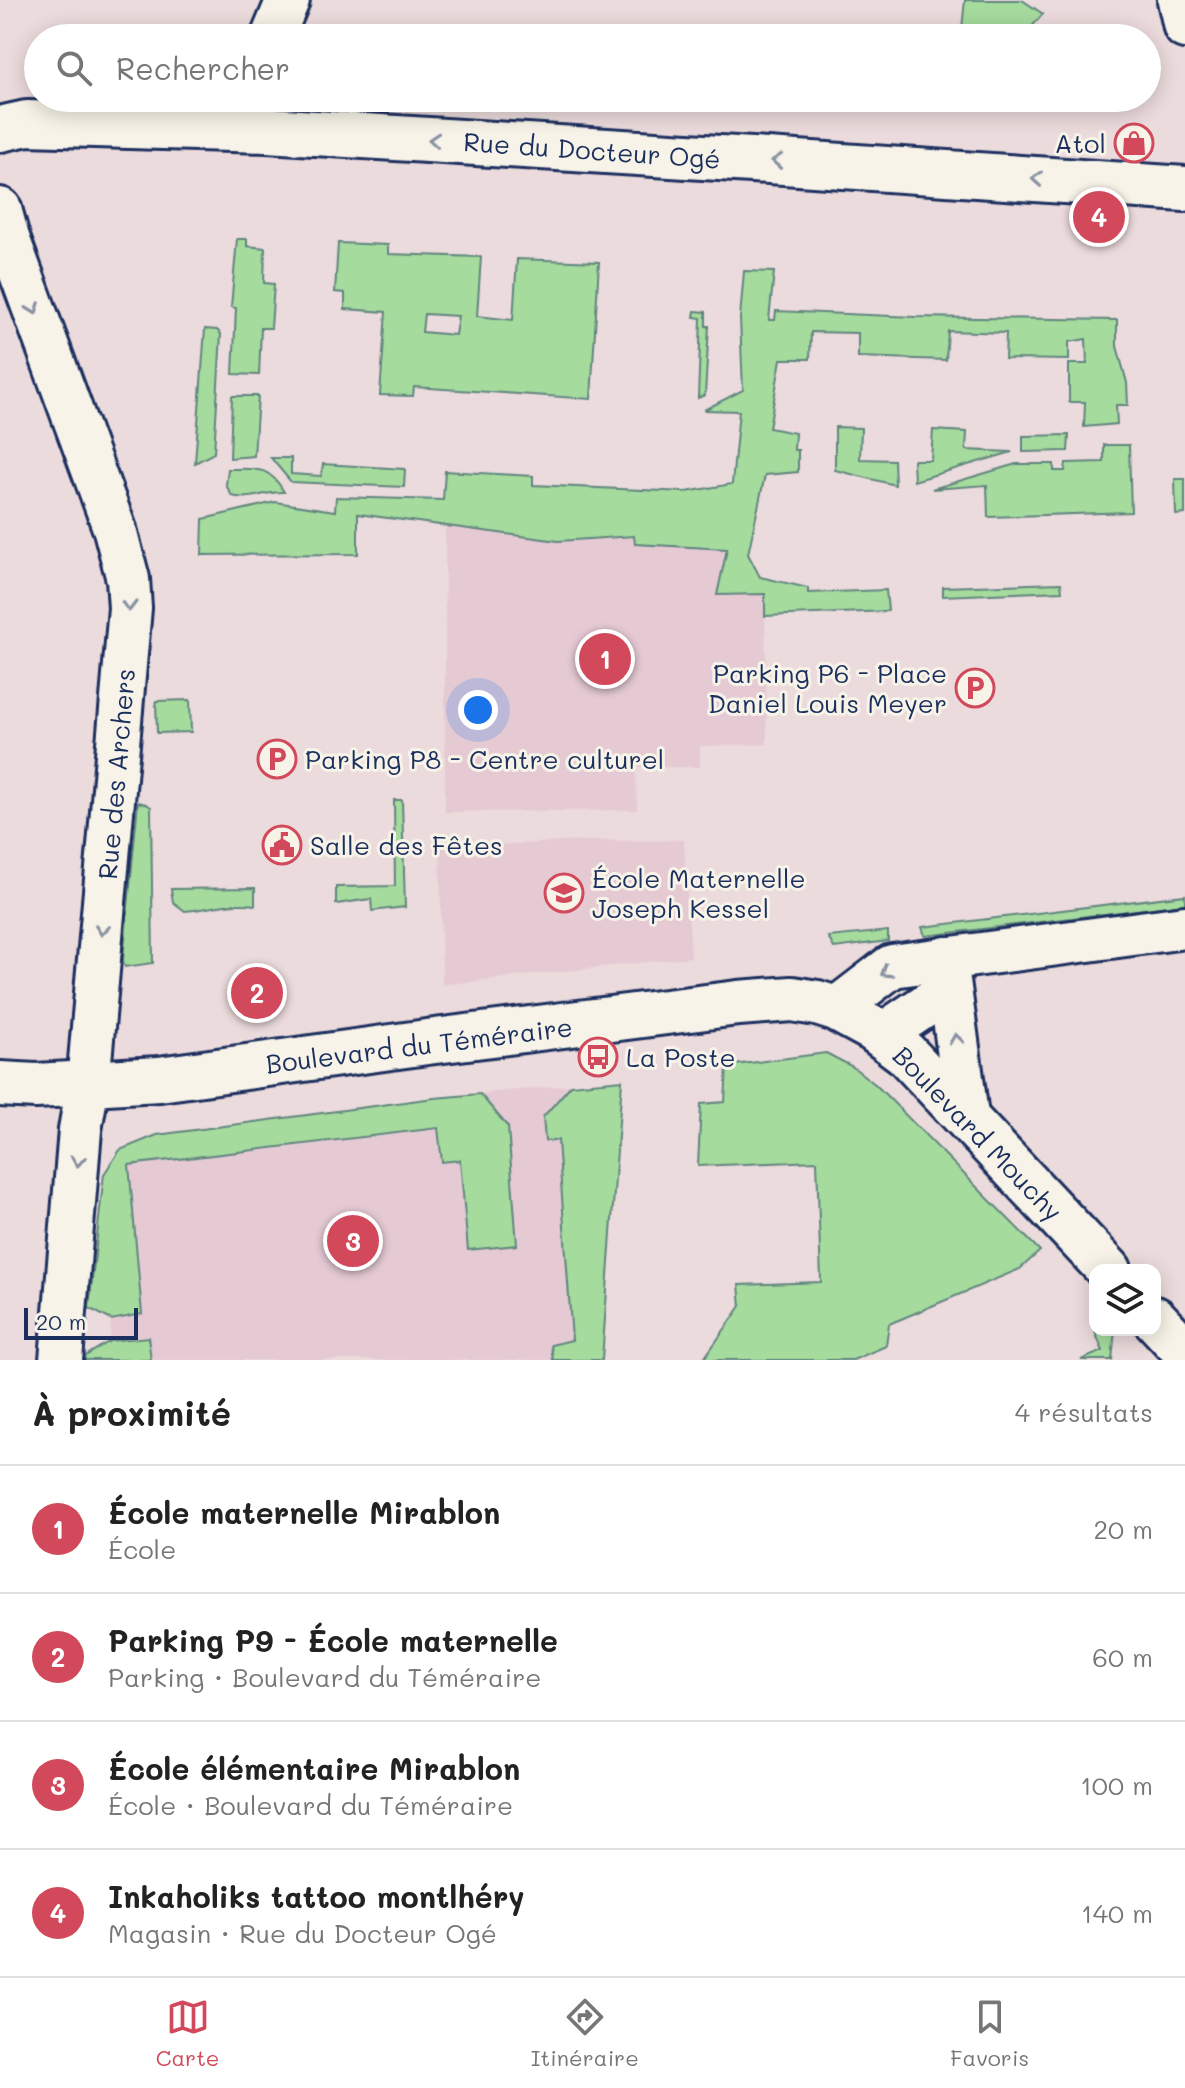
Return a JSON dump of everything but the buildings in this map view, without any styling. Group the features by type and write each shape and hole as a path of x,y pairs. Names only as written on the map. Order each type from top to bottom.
{"main road":[{"name":"Rue du Docteur Ogé","path":"0,129 27,123 250,114 752,160 1185,189"},
{"name":"Boulevard du Téméraire","path":"0,1084 36,1086 159,1079 738,1003 792,999 836,1009"},
{"name":"Boulevard Mouchy","path":"836,1009 882,1035 905,1053 1103,1264"},
{"path":"1161,1325 1185,1351"}],"street":[{"path":"278,24 288,0"},
{"path":"1179,0 1185,27"},
{"name":"Rue des Archers","path":"0,209 115,530 128,579 130,608 61,1360"},
{"path":"836,1009 892,966 948,973 1185,927"},
{"path":"882,1035 948,973"},
{"path":"948,973 967,1116"}],"shaded area":[{"path":"445,525 558,541 634,536 636,544 728,549 760,595 765,594 767,744 700,746 700,767 636,767 637,810 445,812"},
{"name":"École Maternelle Joseph Kessel","path":"684,840 691,957 442,985 440,847"},
{"path":"622,1080 602,1360 83,1360 110,1341 111,1320 89,1308 104,1174 120,1150 157,1135 434,1098"}],"green space":[{"path":"965,0 1022,0 1043,14 1034,24 962,24"},
{"path":"237,239 247,239 247,246 265,248 264,283 274,284 271,328 261,328 259,375 233,374 236,308 231,307"},
{"path":"338,243 388,245 388,254 481,257 477,316 513,320 517,259 599,262 591,399 414,387 413,396 380,395 386,312 345,309 345,293 335,292","holes":["424,314 458,316 455,335 422,332"]},
{"path":"744,271 774,272 769,320 775,320 776,311 1117,320 1117,346 1127,383 1128,405 1116,405 1117,424 1084,427 1085,402 1069,402 1069,364 1087,364 1086,339 1069,342 1069,360 1005,359 1006,333 948,331 946,360 858,357 858,333 811,332 810,359 781,359 769,428 795,433 798,472 765,475 748,554 760,577 808,588 808,593 886,590 888,611 765,616 765,594 717,595 727,549 635,544 634,536 558,541 358,514 358,554 202,555 203,519 275,502 335,511 336,497 443,500 445,471 533,476 533,485 686,492 732,484 739,411 704,410 743,390 740,318"},
{"path":"695,311 706,312 706,326 709,326 705,395 698,398 701,318 694,317"},
{"path":"205,329 217,330 221,334 214,453 195,463"},
{"path":"232,396 258,396 254,456 230,458"},
{"path":"835,427 861,428 860,459 894,460 895,485 835,470"},
{"path":"933,430 967,432 966,450 1012,452 914,481 913,460 931,460"},
{"path":"1069,435 1068,451 1023,452 1023,436"},
{"path":"1104,445 1129,445 1131,512 988,517 987,485 932,489 1016,464 1054,464 1054,471 1065,471 1066,463 1104,462"},
{"path":"271,458 291,458 291,474 321,476 323,464 405,469 404,487 291,482"},
{"path":"228,469 261,470 273,477 284,492 232,496 226,485"},
{"path":"1175,479 1185,479 1185,514 1176,515"},
{"path":"1061,583 1062,591 943,596 943,587"},
{"path":"190,700 191,732 157,733 156,701"},
{"path":"394,800 402,800 405,907 372,911 371,899 336,904 336,887 395,886"},
{"path":"138,802 151,807 153,963 125,967 123,960"},
{"path":"255,888 255,905 185,911 173,902 171,889"},
{"path":"1185,895 1185,904 925,936 922,927"},
{"path":"888,931 888,941 834,948 828,937"},
{"path":"826,1053 853,1067 876,1085 1040,1251 1020,1269 889,1324 886,1346 853,1360 703,1360 741,1306 739,1285 821,1282 817,1161 698,1166 701,1104 725,1102 727,1066"},
{"path":"622,1080 602,1360 553,1360 551,1345 572,1340 558,1140 545,1141 543,1117 571,1085"},
{"path":"480,1094 508,1127 517,1245 468,1250 460,1160 442,1162 438,1128 129,1165 142,1314 111,1320 89,1308 104,1174 120,1150 157,1135"},
{"path":"1097,1336 1114,1336 1112,1360 1081,1360 1103,1351"},
{"path":"148,1337 151,1360 83,1360 110,1341"}],"place":[{"name":"Atol","path":"1134,143"},
{"name":"Inkaholiks tattoo montlhéry","path":"1099,217"},
{"name":"École maternelle Mirablon","path":"605,659"},
{"name":"Parking P6 - Place Daniel Louis Meyer","path":"975,688"},
{"name":"Parking P8 - Centre culturel","path":"277,759"},
{"name":"Salle des Fêtes","path":"282,845"},
{"name":"École Maternelle Joseph Kessel","path":"564,893"},
{"name":"Parking P9 - École maternelle","path":"257,993"},
{"name":"La Poste","path":"598,1057"},
{"name":"École élémentaire Mirablon","path":"353,1241"}]}
